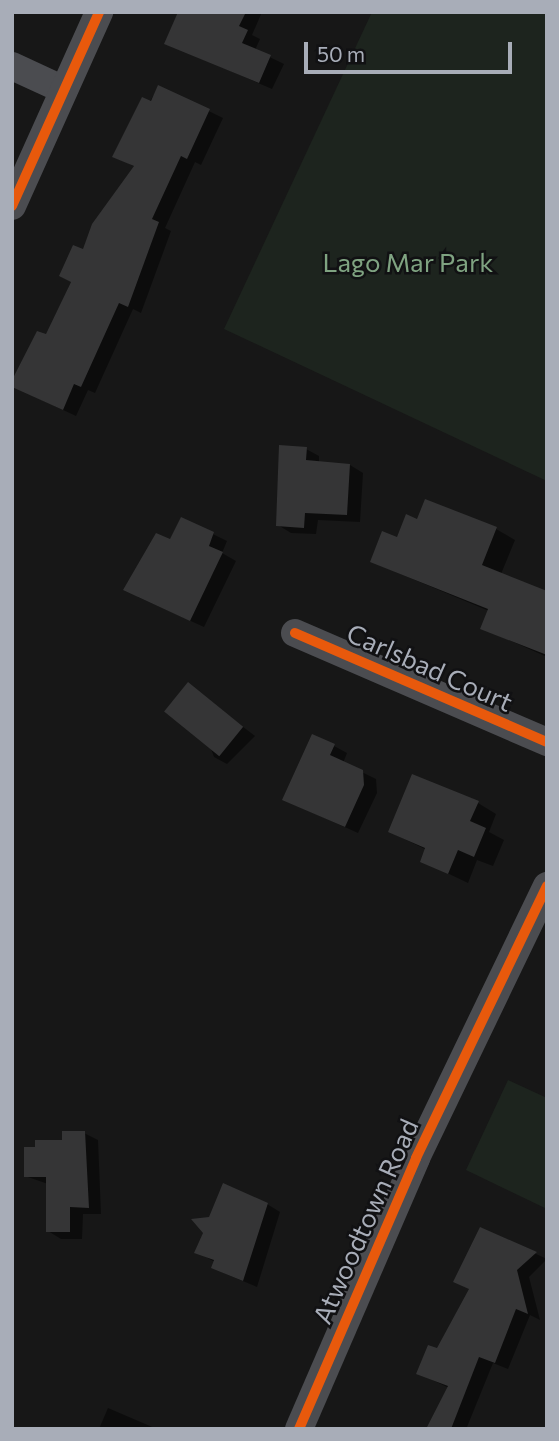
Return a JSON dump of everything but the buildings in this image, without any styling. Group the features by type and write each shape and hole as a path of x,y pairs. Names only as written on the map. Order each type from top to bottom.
{"street":[{"path":"12,206 99,12"},
{"path":"12,66 64,90"},
{"name":"Carlsbad Court","path":"295,632 547,742"},
{"name":"Atwoodtown Road","path":"299,1429 416,1158 547,886"}],"green space":[{"name":"Lago Mar Park","path":"372,12 547,12 547,481 224,329"},
{"path":"508,1080 547,1098 547,1209 466,1170"}],"cycle path":[{"path":"12,206 99,12"},
{"path":"295,633 547,742"},
{"path":"299,1429 416,1158 547,886"}]}
